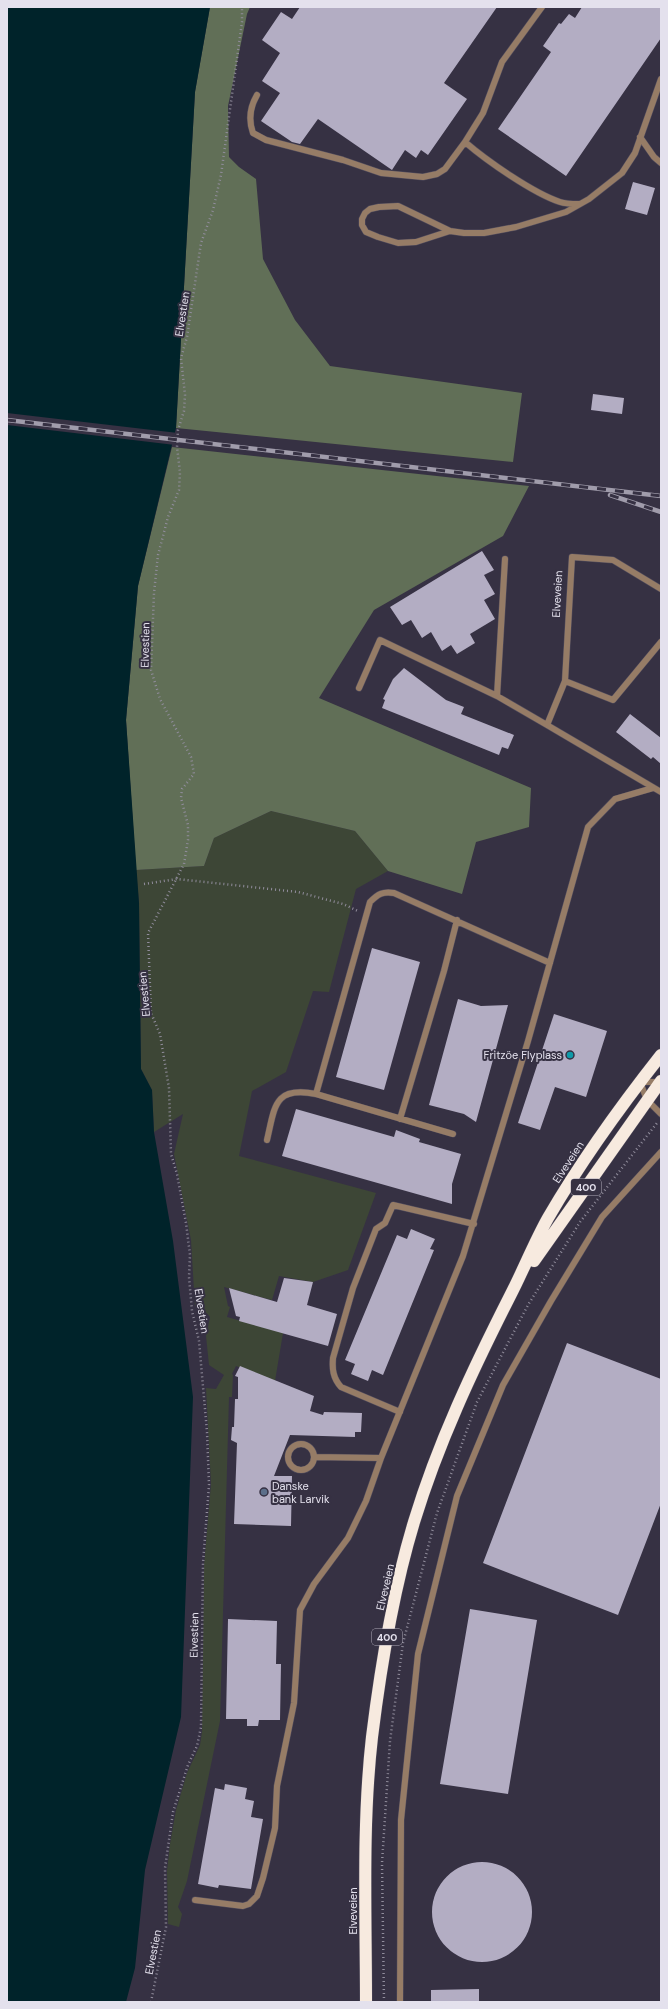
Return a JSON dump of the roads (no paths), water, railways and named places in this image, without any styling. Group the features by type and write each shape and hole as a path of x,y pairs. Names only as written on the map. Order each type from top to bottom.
{"highway":[{"name":"Elveveien","path":"366,2002 367,1803 374,1724 391,1617 414,1522 433,1468 473,1371 547,1220 586,1158 661,1055"},
{"name":"Elveveien","path":"512,1293 661,1081"}],"lane":[{"path":"257,95 251,105 250,125 253,133 266,140 343,160 381,173 423,177 437,174 445,169 465,142 483,113 502,62 542,7"},
{"path":"450,231 416,242 398,243 366,232 362,225 362,219 365,213 370,209 398,206 450,231 484,233 566,212 589,199 622,173 635,153 661,79"},
{"path":"640,137 654,157 661,163"},
{"path":"465,142 480,155 548,197 562,202 579,204"},
{"name":"Elveveien","path":"546,725 565,681 572,556 613,560 661,589"},
{"path":"497,696 505,559"},
{"path":"359,688 380,640 497,696 661,792"},
{"path":"565,681 613,700 661,642"},
{"path":"195,1900 243,1906 249,1904 257,1896 275,1828 277,1786 294,1703 300,1610 314,1584 348,1538 366,1501 381,1458 463,1256 474,1224 588,827 615,799 653,788"},
{"path":"316,1094 365,915 370,902 378,894 394,892 550,963"},
{"path":"400,1119 444,971 457,920"},
{"path":"661,1081 640,1082 647,1100 661,1114"},
{"path":"267,1140 274,1110 280,1100 290,1092 299,1091 316,1094 453,1134"},
{"path":"400,2002 401,1820 418,1654 457,1496 503,1385 548,1308 602,1217 661,1152"},
{"path":"400,1412 341,1387 335,1381 332,1369 333,1358 353,1288 376,1229 385,1223 393,1205 474,1224"},
{"path":"304,1444 313,1451 314,1457 309,1468 297,1470 292,1467 287,1456 289,1450 293,1446 304,1444"},
{"path":"314,1457 381,1458"}],"railway":[{"path":"7,420 661,496"},
{"path":"610,495 661,512"}],"place":[{"name":"Fritzöe Flyplass","path":"570,1055"},
{"name":"Danske bank Larvik","path":"264,1492"}]}
